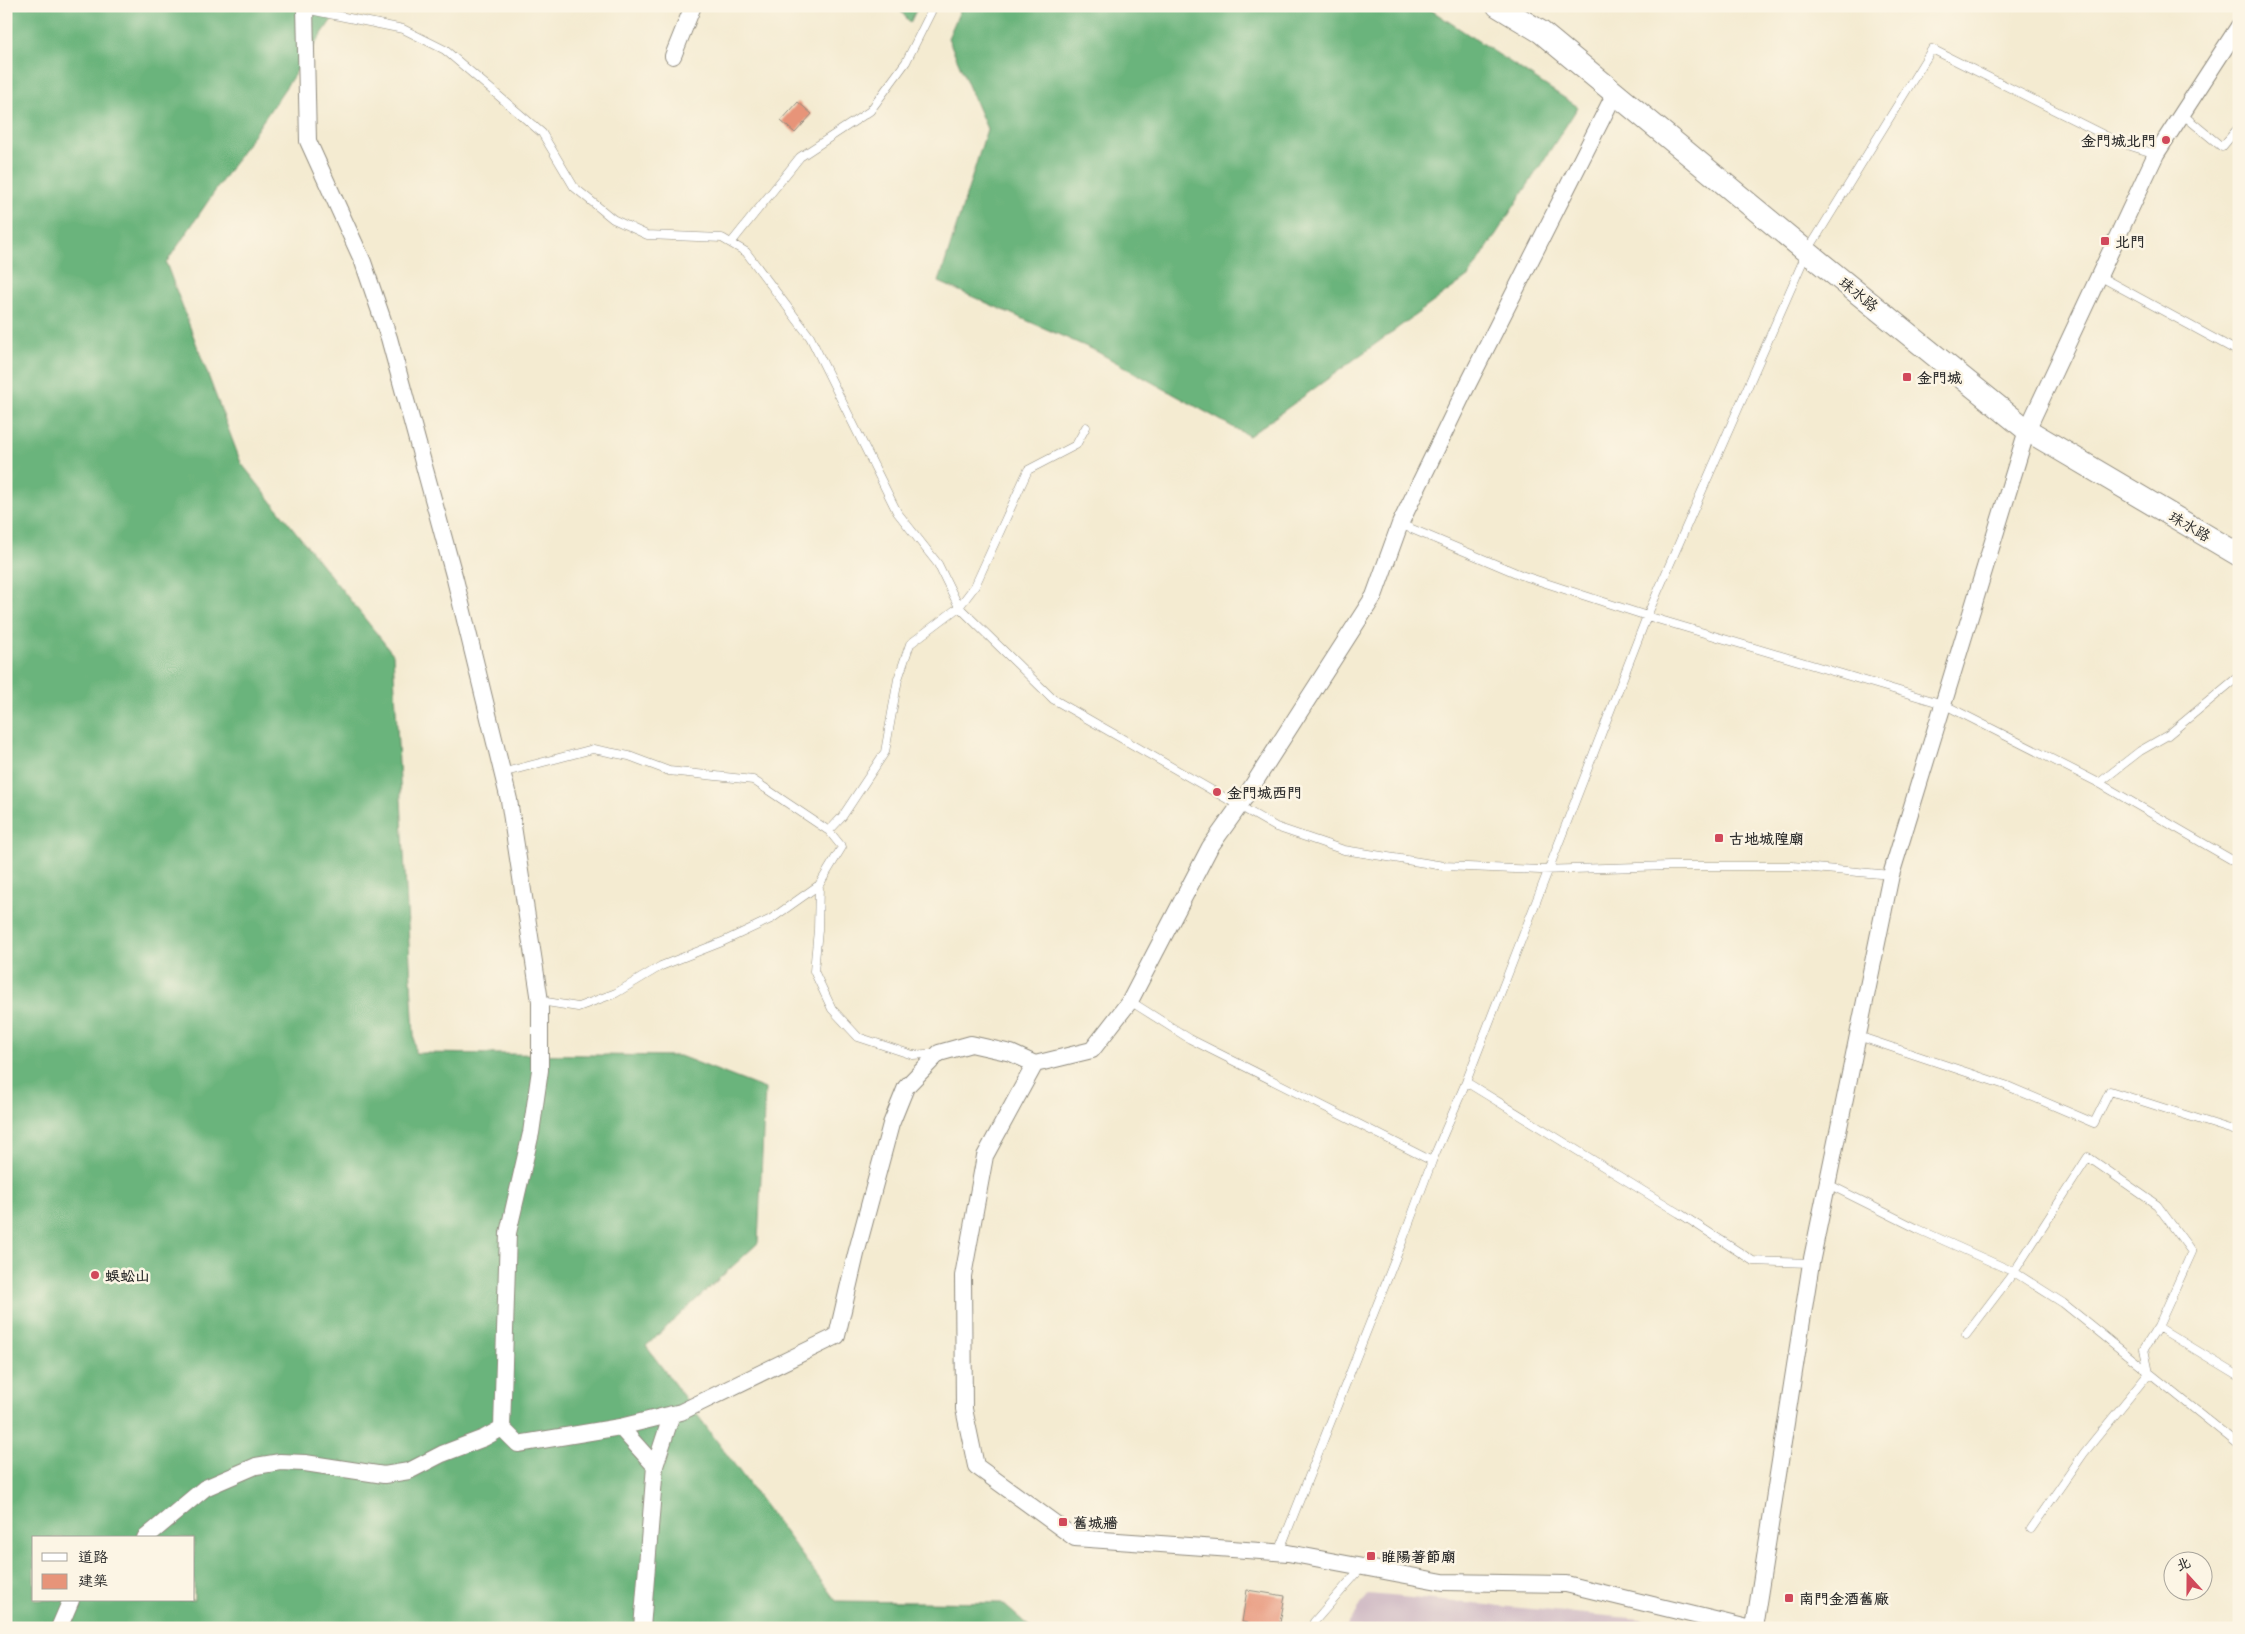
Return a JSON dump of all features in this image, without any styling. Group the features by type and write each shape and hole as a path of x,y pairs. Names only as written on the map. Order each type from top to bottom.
{"main road":[{"name":"珠水路","path":"1498,6 1541,32 1806,252 2027,430 2238,551"}],"street":[{"path":"673,56 693,6"},
{"path":"305,8 308,141 363,262 389,338 455,579 509,800 540,1001 540,1070 531,1133 508,1233 502,1428 518,1444 620,1427 672,1414 837,1336 856,1254 891,1124 906,1087 939,1053 971,1044 1010,1053 1035,1064 1092,1050 1130,1001 1210,847 1240,805 1374,596 1400,524 1463,394 1615,92"},
{"path":"1754,1628 1810,1263 1891,875 2027,430 2156,154 2239,26"},
{"path":"1035,1064 985,1156 963,1276 964,1409 976,1466 1075,1538 1279,1552 1443,1582 1566,1584 1748,1628"},
{"path":"642,1628 655,1466 672,1414"},
{"path":"620,1427 655,1466"},
{"path":"147,1536 204,1488 256,1466 280,1462 305,1463 384,1475 408,1471 442,1454 484,1438 502,1428"},
{"path":"59,1628 70,1602"}],"lane":[{"path":"731,243 800,157 870,110 906,62 934,6"},
{"path":"305,8 403,29 446,50 542,133 574,187 613,219 647,235 722,238 746,252 810,337 897,512 938,564 960,607 1053,699 1276,827 1344,850 1444,866 1547,870 1670,866 1792,866 1891,875"},
{"path":"1279,1552 1402,1242 1432,1161 1466,1082 1647,616 1806,252 1932,49 2118,142 2156,154"},
{"path":"2182,114 2222,147 2239,127"},
{"path":"2099,276 2239,352"},
{"path":"829,831 842,817 885,752 898,680 910,644 960,607 975,586 1028,470 1076,445 1086,427"},
{"path":"1400,524 1521,575 1647,616 1943,704 2099,783 2239,864"},
{"path":"2099,783 2140,751 2168,735 2239,676"},
{"path":"502,773 593,749 629,756 669,771 753,780 829,831 842,847 819,886 770,919 722,942 661,966 616,993 578,1007 540,1001"},
{"path":"819,886 818,930 814,971 832,1009 858,1037 914,1055 939,1053"},
{"path":"1130,1001 1190,1039 1432,1161"},
{"path":"1858,1036 2005,1085 2094,1123 2110,1091 2239,1132"},
{"path":"1466,1082 1679,1213 1752,1261 1810,1263"},
{"path":"1966,1335 2014,1272 2088,1157 2157,1205 2192,1252 2158,1327 2144,1349 2149,1373"},
{"path":"1828,1184 1918,1229 2014,1272 2063,1303 2239,1445"},
{"path":"2158,1327 2239,1376"},
{"path":"2030,1529 2084,1453 2149,1373"},
{"path":"1311,1628 1314,1622 1362,1567"}],"shaded area":[{"path":"1368,1594 1640,1619 1681,1628 1346,1628"}],"green space":[{"path":"6,6 341,6 166,263 241,463 393,654 415,1053 680,1056 765,1089 758,1243 646,1346 836,1601 1002,1603 1031,1628 6,1628"},
{"path":"897,6 918,6 910,23"},
{"path":"962,6 1425,6 1578,107 1469,276 1249,436 1094,350 939,282 987,129 948,38"}],"building":[{"path":"798,102 812,114 795,133 781,121"},
{"path":"1247,1590 1285,1596 1279,1628 1242,1622"}],"place":[{"name":"金門城北門","path":"2166,140"},
{"name":"北門","path":"2105,241"},
{"name":"金門城","path":"1907,377"},
{"name":"金門城西門","path":"1217,792"},
{"name":"古地城隍廟","path":"1719,838"},
{"name":"蜈蚣山","path":"95,1275"},
{"name":"舊城牆","path":"1063,1522"},
{"name":"睢陽著節廟","path":"1371,1556"},
{"name":"南門金酒舊廠","path":"1789,1598"}]}
